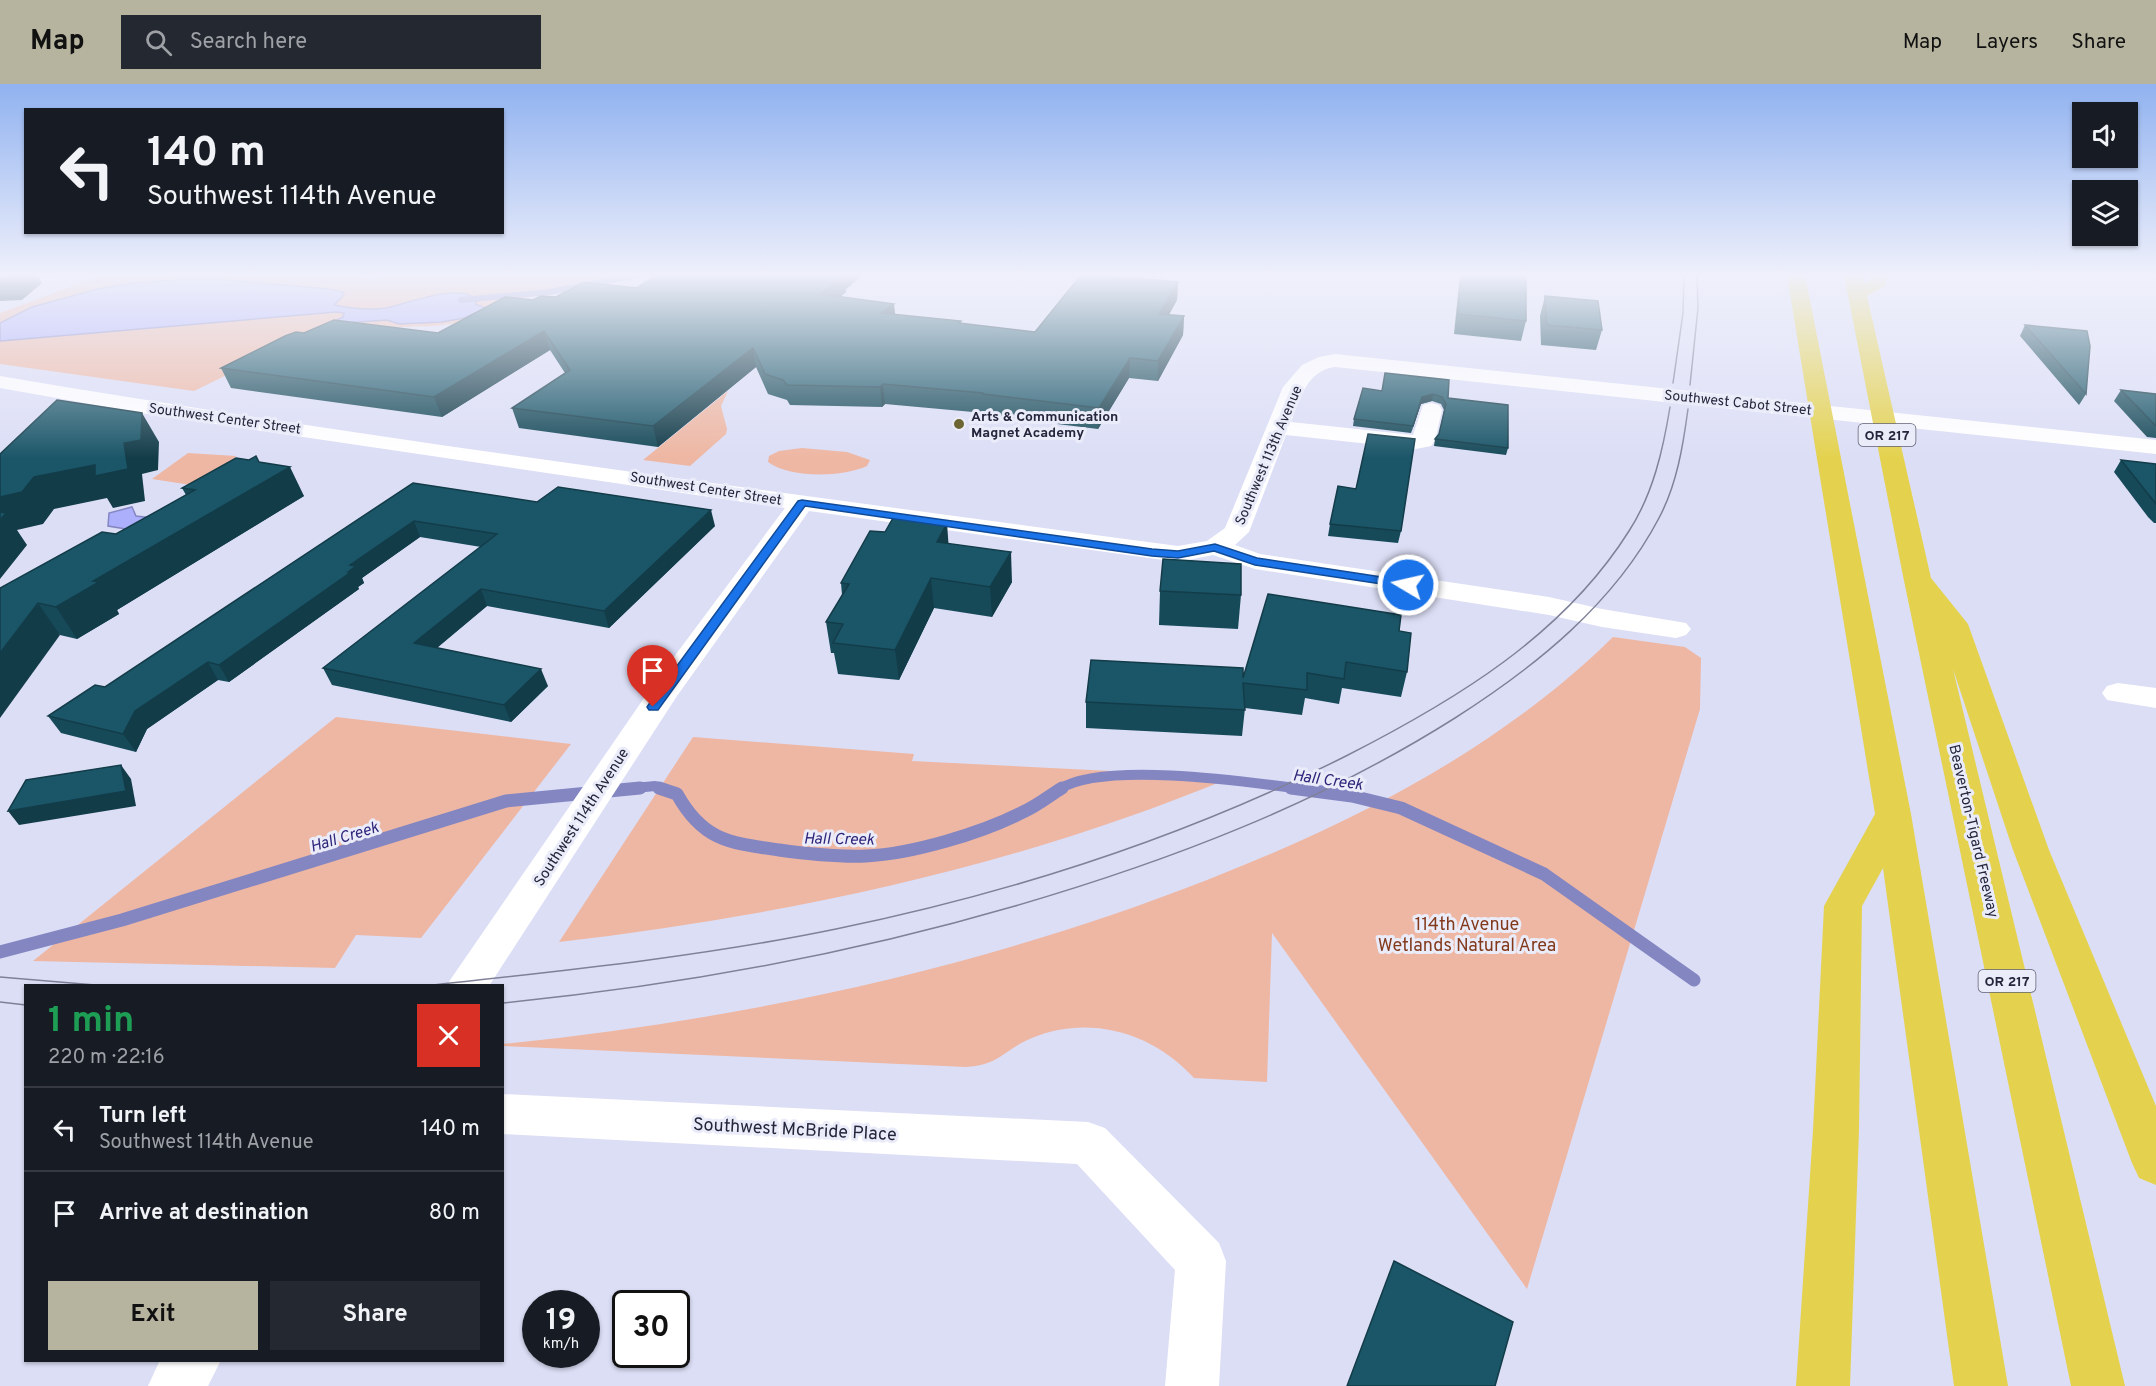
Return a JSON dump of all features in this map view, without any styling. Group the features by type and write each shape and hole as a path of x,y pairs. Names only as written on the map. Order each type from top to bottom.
{"highway":[{"path":"1807,336 1893,814 1981,1386"},
{"name":"Beaverton-Tigard Freeway","path":"1866,336 1917,576 2098,1386"},
{"path":"1917,576 1953,624 2031,850 2156,1163"},
{"path":"1823,1386 1843,906 1893,814"}],"street":[{"name":"Southwest Cabot Street","path":"1321,363 1342,360 1362,362 2156,447"},
{"name":"Southwest 113th Avenue","path":"1215,547 1236,532 1298,381 1308,369 1321,363"},
{"name":"Southwest Center Street","path":"0,382 141,406 1152,552 1178,554 1215,547"},
{"path":"0,397 26,386"},
{"path":"1279,427 1416,442 1424,441 1426,437 1431,410"},
{"name":"Southwest 114th Avenue","path":"467,984 664,692 802,503"},
{"path":"1215,547 1255,561 1676,629"},
{"path":"2118,693 2156,699"},
{"name":"Southwest McBride Place","path":"504,1114 1088,1143 1201,1261 1192,1386"},
{"path":"175,1386 193,1362"}],"green space":[{"path":"0,336 318,336 301,339 194,391 0,364"},
{"path":"728,391 721,406 727,429 726,434 690,466 643,460"},
{"path":"802,448 847,452 870,460 867,466 857,470 817,475 778,468 768,462 769,456 779,451"},
{"path":"188,453 236,456 218,478 204,487 152,479"},
{"name":"114th Avenue Wetlands Natural Area","path":"1613,637 1685,647 1701,658 1700,709 1527,1289 1272,933 1267,1082 1194,1078 1160,1049 1140,1039 1098,1028 1054,1031 1032,1038 987,1063 966,1067 504,1046 504,1044 682,1021 860,986 1036,939 1122,911 1262,858 1370,807 1423,779 1473,748 1522,714 1569,677"},
{"path":"336,717 571,744 421,938 356,935 335,968 33,961"},
{"path":"693,737 914,754 912,761 1232,777 1151,809 1068,837 985,862 901,883 816,902 731,917 559,942"}],"water":[{"path":"0,336 61,336 0,341"},
{"path":"132,507 136,516 153,518 132,530 108,526 109,513"}],"building":[{"path":"285,336 536,336 434,397 221,368"},
{"path":"547,336 1173,336 1158,361 1130,358 1099,408 983,393 883,384 880,387 787,385 783,380 765,374 753,348 653,426 512,408 570,370"},
{"path":"2035,336 2088,336 2090,346 2086,394"},
{"path":"1385,373 1449,380 1448,398 1508,405 1508,448 1435,439 1439,434 1446,404 1442,397 1433,394 1422,397 1413,426 1354,419 1363,388 1382,391"},
{"path":"2121,390 2156,394 2156,426 2155,425"},
{"path":"57,400 142,413 141,440 124,443 128,469 95,476 95,465 34,477 22,492 0,497 0,454"},
{"path":"1368,434 1415,439 1401,531 1330,524 1338,486 1356,489"},
{"path":"256,456 259,462 290,467 93,581 99,582 56,607 38,603 0,653 0,588 102,532 116,534 195,490 182,488 236,458 249,460"},
{"path":"2121,460 2156,464 2156,504"},
{"path":"413,483 537,502 558,487 711,510 604,611 481,589 414,643 541,669 504,705 323,668 497,534 414,521 350,565 356,566 348,572 351,572 219,665 208,662 135,711 123,734 48,716 95,685 105,687"},
{"path":"0,512 6,513 0,520"},
{"path":"893,518 947,523 937,542 1011,552 990,587 931,578 895,650 833,643 843,624 826,622 849,584 841,583 870,531 885,532"},
{"path":"1163,559 1241,564 1241,595 1160,591"},
{"path":"1268,594 1401,615 1399,631 1411,633 1407,672 1346,662 1344,679 1307,673 1307,690 1243,683 1245,710 1086,702 1091,660 1243,668 1243,678"},
{"path":"121,765 126,791 8,811 26,780"},
{"path":"1394,1261 1513,1322 1495,1386 1347,1386"}],"waterway":[{"name":"Hall Creek","path":"1061,789 1081,781 1108,776 1141,775 1248,782 1302,789"},
{"name":"Hall Creek","path":"625,789 655,786 663,789"},
{"name":"Hall Creek","path":"0,952 122,920 506,801 640,788"},
{"name":"Hall Creek","path":"659,788 677,794 697,822 719,837 762,848 833,856 866,856 904,851 967,835 1028,810 1061,789"},
{"name":"Hall Creek","path":"1291,788 1352,796 1401,808 1544,874 1694,980"}],"tram line":[{"path":"1673,383 1680,336"},
{"path":"1690,385 1695,336"},
{"path":"441,984 578,969 734,948 902,915 1032,880 1097,859 1160,837 1285,785 1386,735 1466,688 1539,634 1572,603 1602,569 1629,531 1645,502 1656,471 1670,407"},
{"path":"504,1003 696,978 825,954 952,924 1130,870 1242,827 1351,777 1403,749 1485,698 1543,655 1596,606 1641,549 1659,518 1678,465 1688,409"},
{"path":"0,977 83,984"},
{"path":"0,1002 24,1005"}],"place":[{"name":"Arts & Communication Magnet Academy","path":"959,424"}],"route":[{"path":"653,707 802,503 1152,552 1178,554 1215,547 1255,561 1408,585"}]}
